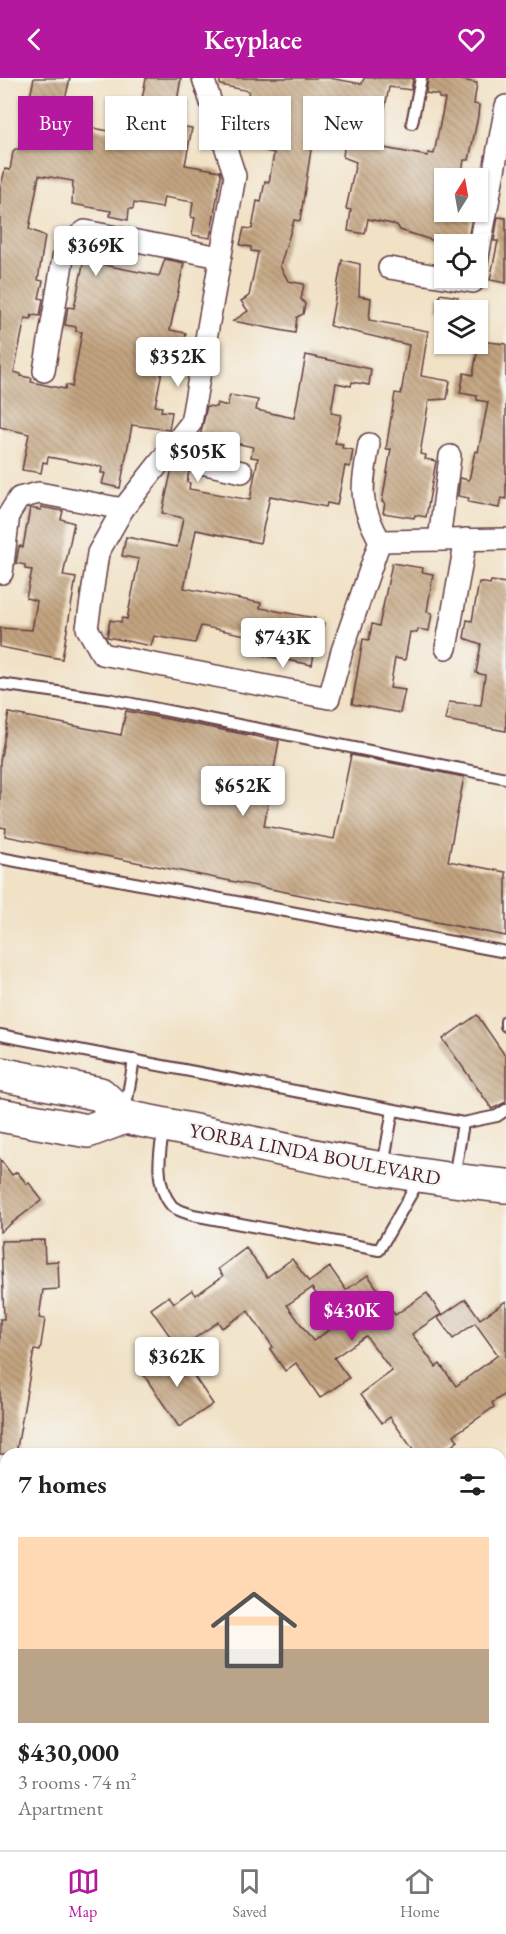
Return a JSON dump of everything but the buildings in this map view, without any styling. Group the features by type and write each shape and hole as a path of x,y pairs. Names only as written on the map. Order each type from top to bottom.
{"main road":[{"path":"0,1074 100,1094 124,1117 88,1131 0,1115"},
{"name":"YORBA LINDA BOULEVARD","path":"124,1117 382,1169 453,1181 506,1186"}],"street":[{"path":"203,78 235,176 191,423 123,509 98,553 87,628 102,654 329,698 342,651 380,541 365,513 362,489 369,444"},
{"path":"482,234 506,106"},
{"path":"44,372 65,246 74,237 86,231 220,257"},
{"path":"389,267 434,275"},
{"path":"173,447 201,464 242,472"},
{"path":"439,540 450,456"},
{"path":"2,573 9,514 19,498 39,493 123,509"},
{"path":"446,648 466,539"},
{"path":"380,541 506,539"}],"lane":[{"path":"412,123 420,78"},
{"path":"0,684 108,699 506,778"},
{"path":"0,858 506,952"},
{"path":"506,1021 506,1026"},
{"path":"0,1035 463,1123 497,1116 506,1110"},
{"path":"124,1117 134,1060"},
{"path":"382,1169 393,1110"},
{"path":"453,1181 463,1123"},
{"path":"165,1125 161,1145 160,1183 173,1207 193,1215 379,1250 422,1176"}]}
